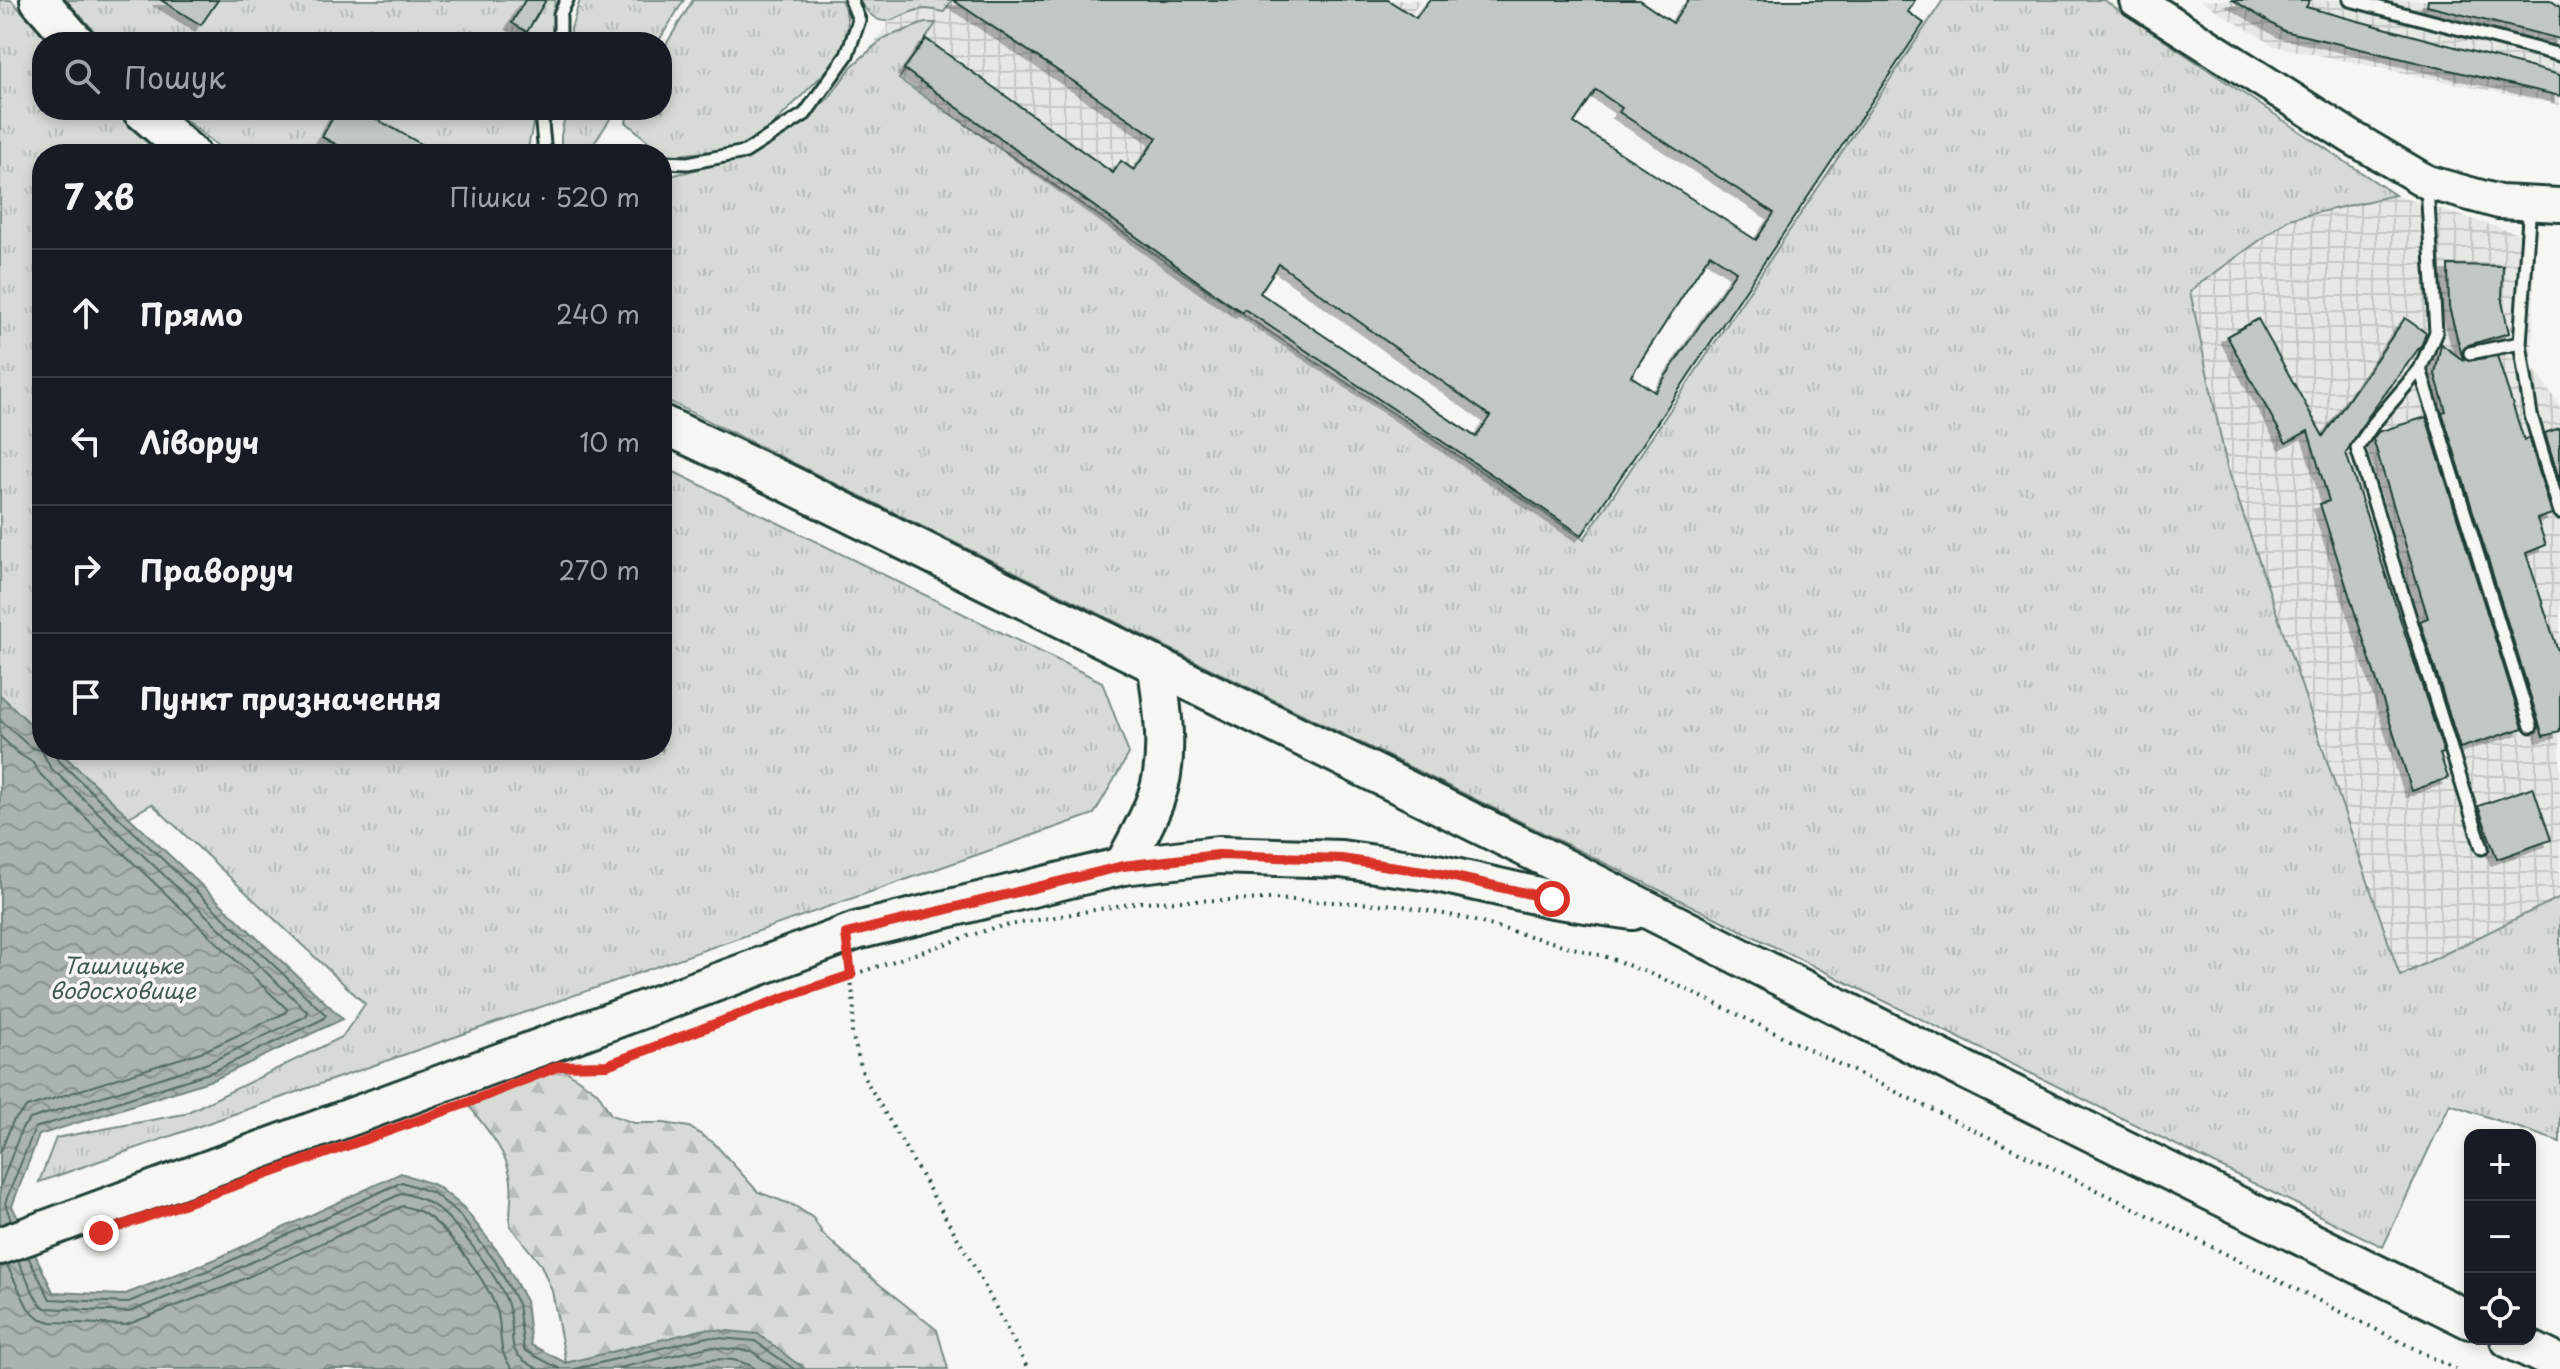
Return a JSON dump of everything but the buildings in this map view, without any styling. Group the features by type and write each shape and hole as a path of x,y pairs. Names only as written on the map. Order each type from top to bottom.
{"main road":[{"path":"39,0 67,32"},
{"path":"152,120 180,144"},
{"path":"672,429 1661,915 1910,1043 2464,1317"},
{"path":"1123,866 1160,785 1163,721 1157,667"},
{"path":"0,1246 846,934 1123,866 1218,855 1341,859 1448,875 1577,903 1661,915"},
{"path":"2521,1345 2560,1364"}],"street":[{"path":"2136,0 2427,182 2499,202 2545,204"}],"lane":[{"path":"560,32 560,14 567,0"},
{"path":"672,162 688,163 745,152 805,114 847,55 859,20 851,0"},
{"path":"2350,0 2560,55"},
{"path":"543,120 544,144"},
{"path":"2427,182 2436,332 2420,369 2357,448 2482,848"},
{"path":"2545,204 2520,343 2531,415 2560,512"},
{"path":"2470,353 2520,343"},
{"path":"2420,369 2531,726"}],"path":[{"path":"559,1066 607,1065 783,998 993,928 1139,902 1271,899 1398,905 1460,917 1610,958 1673,983 2455,1369"},
{"path":"846,934 854,1006 852,1034 864,1077 975,1268 1028,1369"}],"shaded area":[{"path":"904,0 1421,0 1229,305 865,56"},
{"path":"2200,0 2560,0 2560,105 2274,46"},
{"path":"2395,195 2535,239 2532,366 2560,406 2560,897 2401,976 2227,467 2190,290 2289,219"}],"green space":[{"path":"0,0 11,0 41,32 32,32 32,120 128,120 156,144 32,144 32,725 0,695"},
{"path":"66,0 555,0 553,32 95,32"},
{"path":"580,0 684,0 664,32 571,32"},
{"path":"693,0 841,0 848,23 846,38 836,61 768,130 747,144 730,149 677,155 672,155 672,144 651,144 626,122 672,120 672,35"},
{"path":"859,0 952,0 944,12 925,9 883,21 868,12"},
{"path":"1943,0 2104,0 2395,195 2289,219 2190,291 2227,467 2400,976 2560,897 2560,1142 2536,1134 2536,1129 2522,1129 2450,1104 2383,1247 672,403 672,176 739,159 783,135 829,98 852,66 884,38 925,23 936,23 899,79 1229,305 1584,539"},
{"path":"186,120 534,120 529,144 216,144"},
{"path":"564,120 609,120 594,144 561,144"},
{"path":"672,471 1102,682 1129,754 1094,814 39,1182 56,1138 184,1114 342,1037 365,1004 152,804 129,817 69,760 672,760"},
{"path":"559,1066 598,1093 611,1115 634,1123 689,1127 714,1143 758,1192 795,1206 813,1218 823,1234 937,1330 948,1369 804,1369 802,1365 706,1329 566,1363 552,1291 541,1265 510,1226 512,1188 507,1165 493,1137 467,1103"}],"water":[{"name":"Ташлицьке водосховище","path":"0,695 32,725 32,760 69,760 343,1019 215,1079 39,1135 12,1206 53,1292 123,1295 216,1259 401,1173 437,1186 463,1207 502,1257 526,1301 531,1345 566,1363 706,1329 758,1334 804,1369 0,1369"}],"route":[{"path":"101,1233 467,1103 559,1066 607,1065 851,975 846,934 1123,866 1218,855 1341,859 1437,873 1552,899"}]}
